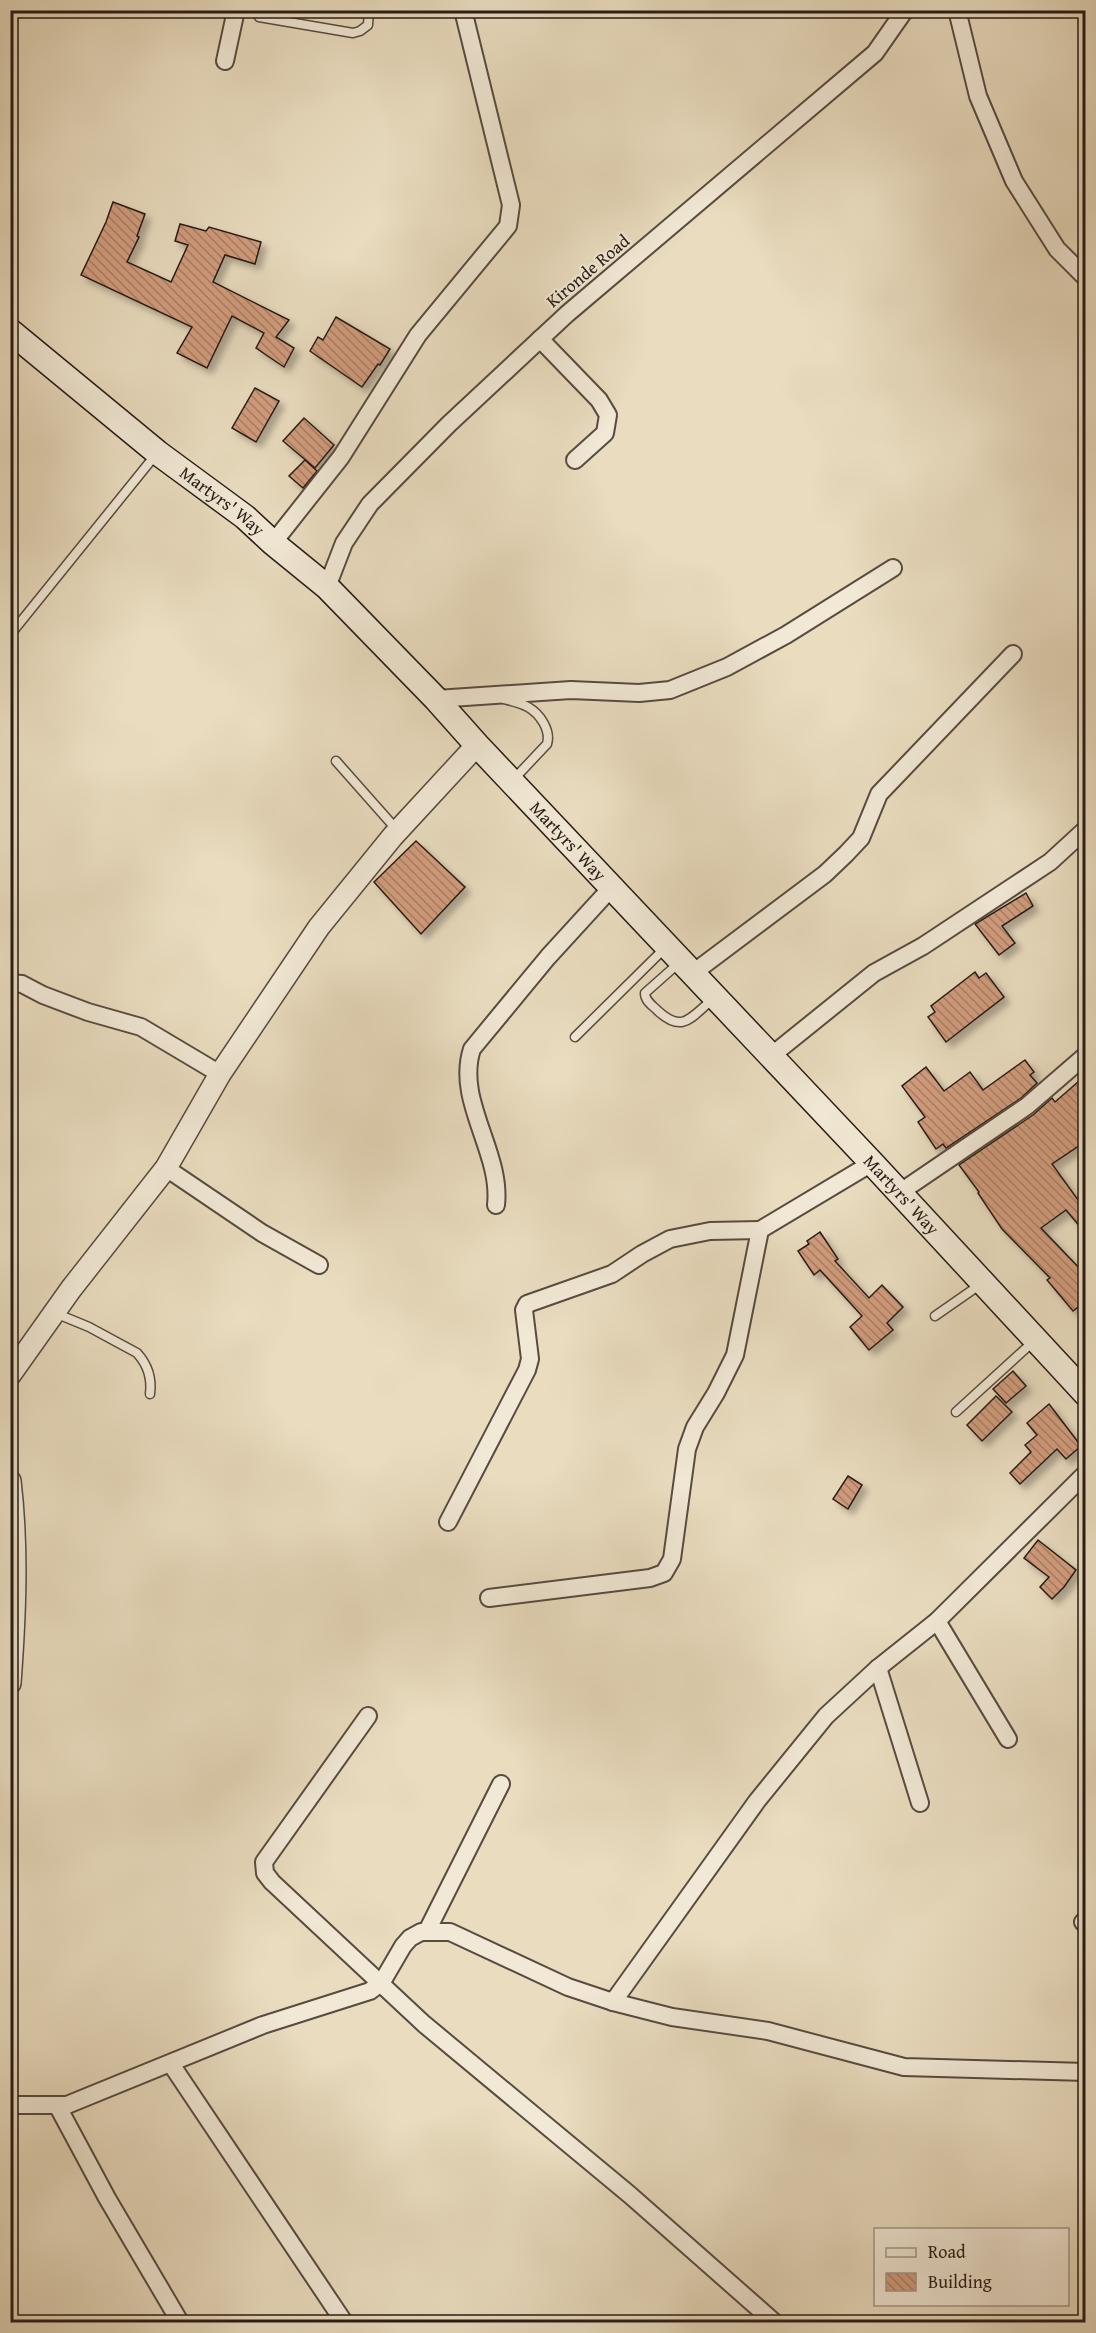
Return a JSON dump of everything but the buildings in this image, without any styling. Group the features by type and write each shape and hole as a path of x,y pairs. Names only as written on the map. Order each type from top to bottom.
{"main road":[{"name":"Martyrs' Way","path":"10,331 158,453 245,517 327,587 436,699 1086,1394"}],"street":[{"path":"225,62 237,10"},
{"path":"273,543 341,457 418,335 508,226 511,205 463,10"},
{"name":"Kironde Road","path":"327,587 344,543 370,504 449,424 540,339 875,53 905,10"},
{"path":"957,10 978,96 1014,181 1057,249 1086,278"},
{"path":"540,339 599,400 608,415 604,433 575,460"},
{"path":"436,699 494,697 571,690 639,693 670,690 727,667 786,635 893,568"},
{"path":"680,960 825,874 861,838 879,794 1013,654"},
{"path":"10,1376 54,1313 166,1168 220,1074 319,927 398,831 477,745"},
{"path":"771,1056 874,973 922,946 1043,866 1086,829"},
{"path":"496,1205 497,1196 491,1164 467,1082 467,1065 472,1049 548,957 612,887"},
{"path":"10,983 22,984 43,995 88,1012 141,1028 220,1074"},
{"path":"899,1193 1010,1119 1086,1055"},
{"path":"448,1522 527,1370 530,1359 524,1310 528,1304 612,1274 670,1239 710,1231 760,1230 872,1163"},
{"path":"166,1168 262,1233 319,1265"},
{"path":"489,1598 650,1578 664,1573 672,1560 687,1449 695,1427 716,1394 735,1355 760,1230"},
{"path":"613,2002 757,1801 826,1716 878,1668 937,1622 1086,1473"},
{"path":"10,1481 15,1520 15,1625 10,1683"},
{"path":"937,1622 1008,1739"},
{"path":"878,1668 920,1803"},
{"path":"368,1716 263,1865 265,1873 424,2024 630,2195 774,2322"},
{"path":"427,1931 501,1784"},
{"path":"10,2105 67,2104 97,2094 263,2025 370,1991 382,1982 410,1938 427,1931 450,1932 568,1987 613,2002 672,2017 768,2031 904,2067 1086,2072"},
{"path":"171,2064 344,2322"},
{"path":"57,2105 106,2198 180,2322"}],"lane":[{"path":"259,17 353,33 368,25 369,10"},
{"path":"10,635 158,453"},
{"path":"494,697 530,707 547,728 549,736 547,744 512,782"},
{"path":"336,760 398,831"},
{"path":"680,960 645,993 647,1001 670,1021 677,1023 684,1022 716,997"},
{"path":"575,1037 680,960"},
{"path":"935,1316 982,1283"},
{"path":"54,1313 89,1327 137,1353 148,1370 151,1383 150,1394"},
{"path":"956,1412 1035,1340"}]}
